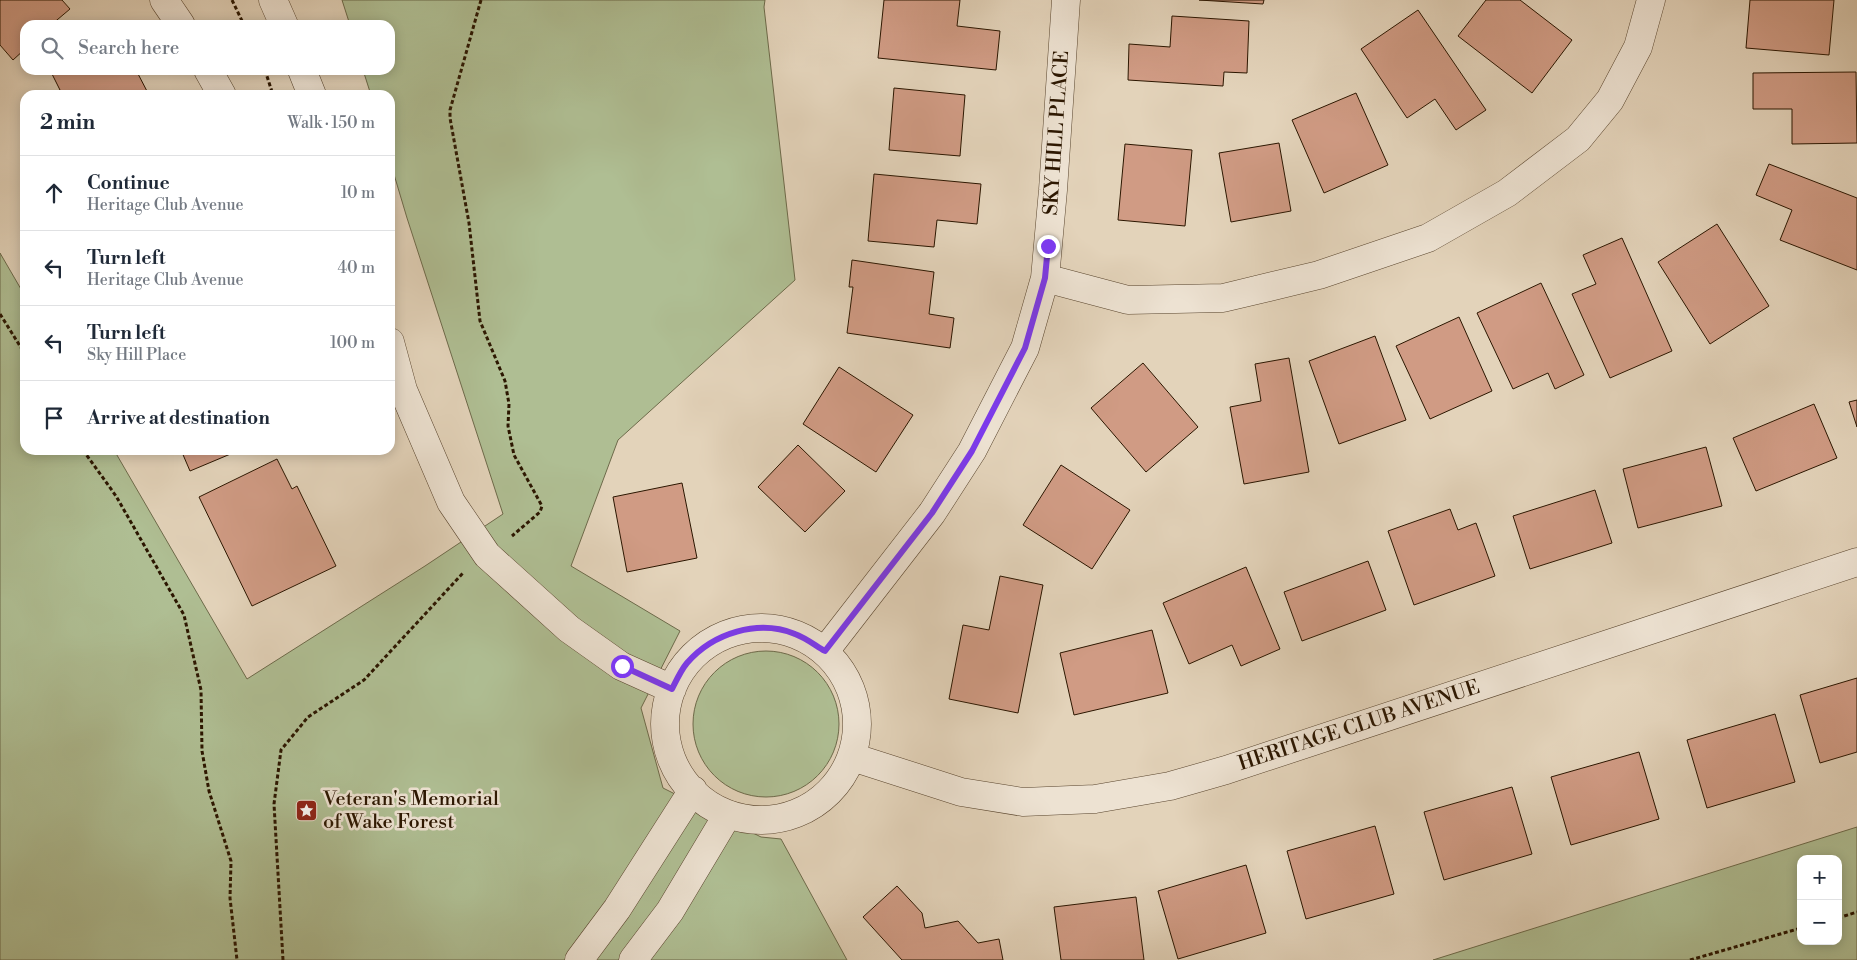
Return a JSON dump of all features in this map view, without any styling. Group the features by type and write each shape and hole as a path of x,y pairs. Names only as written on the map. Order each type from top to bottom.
{"street":[{"path":"164,0 178,20"},
{"path":"273,0 282,20"},
{"name":"SKY HILL PLACE","path":"825,651 932,513 972,451 1025,348 1045,278 1066,0"},
{"path":"1045,278 1128,300 1223,298 1319,275 1428,238 1507,194 1578,139 1610,100 1638,47 1651,0"},
{"path":"211,75 219,90"},
{"path":"304,75 310,90"},
{"path":"396,392 451,502 487,555 569,629 622,666 672,689"},
{"name":"HERITAGE CLUB AVENUE","path":"852,757 961,792 1023,802 1095,799 1170,786 1226,770 1857,562"},
{"path":"766,628 795,634 825,651 841,670 854,698 858,728 852,757 837,783 815,804 788,817 758,820 728,814 702,799 681,776 668,749 665,719 672,689 686,663 708,643 736,631 766,628"},
{"path":"579,960 617,909 693,790"},
{"path":"633,960 670,911 728,814"},
{"path":"617,909 654,933"}],"path":[{"path":"232,0 242,20"},
{"path":"283,960 274,804 281,750 308,717 364,680 458,576 540,512 542,506 514,455 508,426 509,404 505,381 480,321 469,223 450,118 450,110 481,0"},
{"path":"267,75 271,90"},
{"path":"0,314 20,346"},
{"path":"87,455 116,496 184,615 201,690 202,751 209,791 231,860 230,898 237,960"},
{"path":"1842,917 1857,912"},
{"path":"1690,960 1797,929"}],"green space":[{"path":"342,0 765,0 764,7 795,280 618,440 571,566 680,631 641,708 663,788 761,837 781,839 847,960 0,960 0,253 20,287 20,455 117,455 247,679 503,514 395,178 395,90 369,90 365,75 395,75 395,20 348,20"},
{"path":"766,651 794,656 818,672 834,696 839,724 834,752 818,776 794,792 766,797 738,792 714,776 698,752 693,724 698,696 714,672 738,656"},
{"path":"1857,827 1857,960 1433,960"}],"building":[{"path":"0,0 62,0 70,9 57,20 20,20 20,54 13,60 0,45"},
{"path":"884,0 960,0 957,26 1000,31 996,70 878,58"},
{"path":"1199,0 1264,0 1263,4"},
{"path":"1486,0 1520,0 1572,40 1532,93 1458,36"},
{"path":"1750,0 1834,0 1829,55 1746,48"},
{"path":"1418,10 1486,110 1456,130 1435,99 1407,118 1361,49"},
{"path":"1172,16 1249,21 1247,73 1224,72 1223,86 1128,80 1129,44 1170,47"},
{"path":"1856,72 1857,143 1792,144 1792,109 1753,109 1753,73"},
{"path":"52,75 139,75 146,90 60,90"},
{"path":"894,88 965,95 960,156 889,150"},
{"path":"1356,93 1388,165 1324,193 1292,120"},
{"path":"1279,143 1291,211 1231,222 1219,153"},
{"path":"1125,144 1192,150 1185,226 1118,220"},
{"path":"1769,164 1857,198 1857,270 1780,240 1792,210 1756,195"},
{"path":"874,174 981,184 977,224 937,220 934,247 868,241"},
{"path":"1717,224 1769,306 1710,344 1658,262"},
{"path":"1622,238 1672,351 1610,378 1572,294 1596,284 1583,255"},
{"path":"852,260 934,272 929,314 954,318 950,348 847,333 853,287 849,287"},
{"path":"1541,283 1584,375 1555,389 1548,373 1513,389 1477,313"},
{"path":"1459,317 1492,391 1430,419 1396,346"},
{"path":"1375,336 1406,420 1339,444 1309,361"},
{"path":"1289,358 1309,472 1244,484 1230,407 1261,401 1255,364"},
{"path":"1143,363 1198,427 1146,472 1091,408"},
{"path":"839,367 913,415 876,472 803,424"},
{"path":"1857,400 1857,427 1849,402"},
{"path":"1814,404 1837,458 1756,491 1733,438"},
{"path":"798,445 845,491 805,532 758,487"},
{"path":"1706,447 1722,506 1638,528 1623,469"},
{"path":"183,455 228,455 190,471"},
{"path":"277,459 292,489 297,486 336,566 252,606 199,497"},
{"path":"1061,465 1130,510 1092,569 1023,525"},
{"path":"682,483 697,558 627,572 613,497"},
{"path":"1595,490 1612,543 1530,569 1513,516"},
{"path":"1450,509 1458,530 1476,523 1495,576 1414,605 1388,531"},
{"path":"1368,561 1386,610 1302,641 1284,592"},
{"path":"1246,567 1280,649 1241,666 1232,645 1189,664 1163,603"},
{"path":"1000,576 1043,585 1018,713 949,699 963,625 989,630"},
{"path":"1152,630 1168,693 1074,715 1060,653"},
{"path":"1857,678 1857,752 1820,763 1800,695"},
{"path":"1775,714 1795,782 1707,808 1687,740"},
{"path":"1639,752 1659,819 1571,845 1551,777"},
{"path":"1512,787 1532,854 1444,880 1424,812"},
{"path":"1375,826 1394,894 1306,919 1287,851"},
{"path":"1246,865 1266,933 1178,959 1158,891"},
{"path":"897,886 922,913 925,928 958,921 978,943 999,939 1003,960 902,960 863,917"},
{"path":"1136,897 1144,960 1061,960 1054,907"}],"place":[{"name":"Veteran's Memorial of Wake Forest","path":"307,811"}],"route":[{"path":"622,666 672,689 686,663 708,643 736,631 766,628 795,634 825,651 932,513 972,451 1025,348 1045,278 1048,246"}]}
